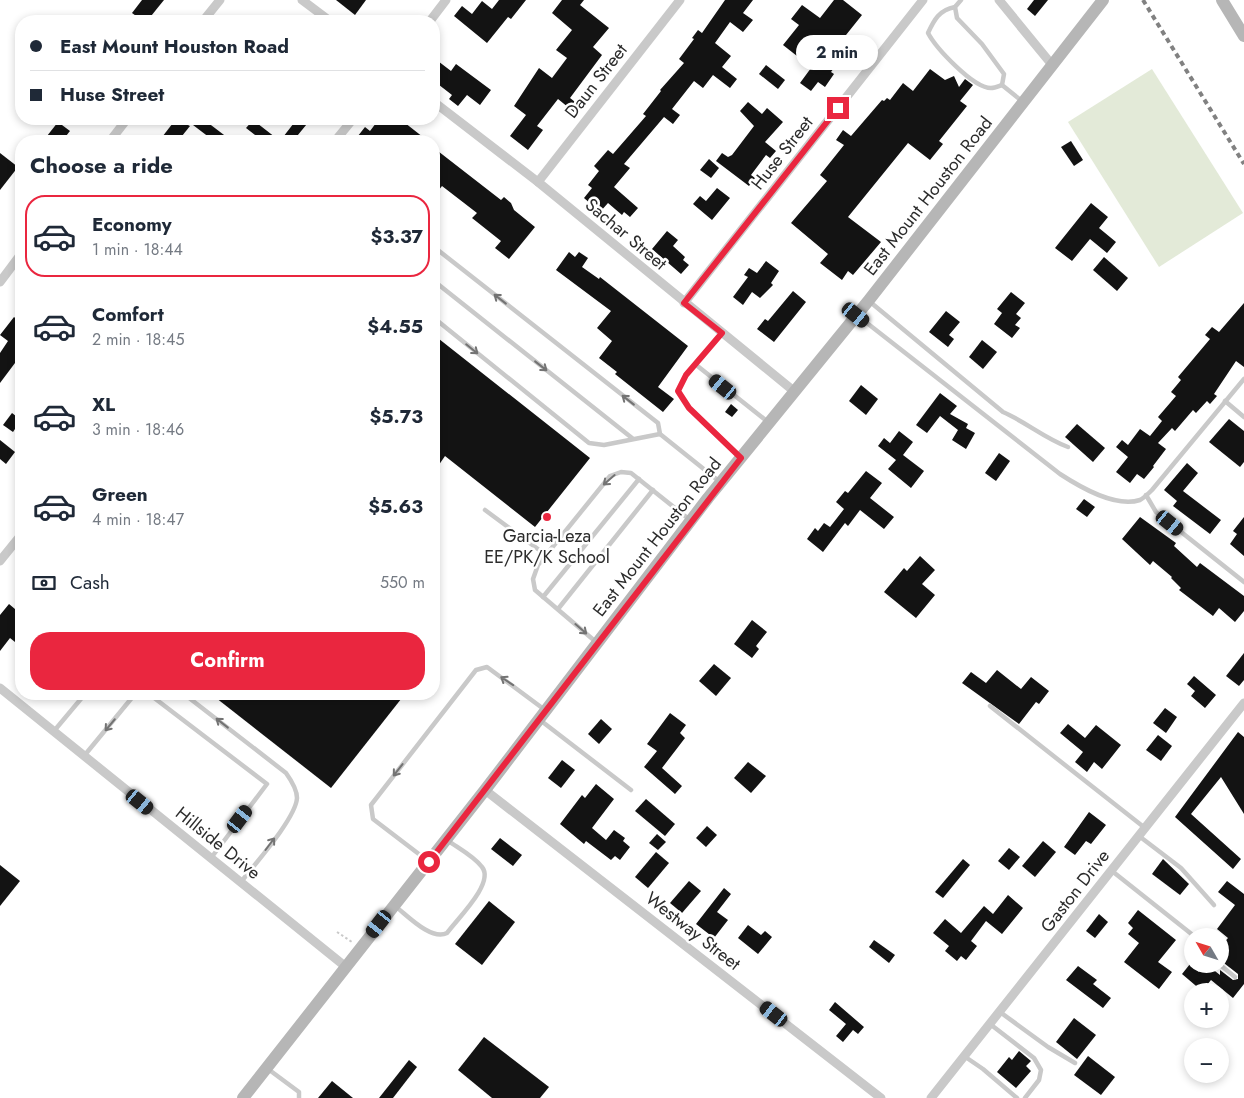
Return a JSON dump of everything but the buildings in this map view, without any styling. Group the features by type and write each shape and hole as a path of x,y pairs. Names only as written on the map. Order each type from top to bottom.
{"main road":[{"name":"East Mount Houston Road","path":"243,1098 485,790 691,520 868,300 1103,0"},
{"path":"1222,0 1244,36"}],"street":[{"path":"208,15 220,0"},
{"path":"302,0 322,15"},
{"path":"435,15 446,0"},
{"name":"Daun Street","path":"538,182 680,0"},
{"name":"Huse Street","path":"684,303 923,0"},
{"path":"999,0 1053,66"},
{"name":"Sachar Street","path":"440,107 538,182 795,392"},
{"path":"115,135 122,125"},
{"path":"340,135 348,125"},
{"path":"0,282 15,262"},
{"path":"0,562 15,543"},
{"name":"Hillside Drive","path":"0,688 346,967"},
{"name":"Gaston Drive","path":"930,1098 1244,703"},
{"name":"Westway Street","path":"485,790 881,1098"}],"lane":[{"path":"961,0 955,7 944,9 934,20 928,33 934,46 980,85 991,88 1002,85"},
{"path":"955,7 957,18 982,44 1004,74 1002,85"},
{"path":"1002,85 1024,103"},
{"path":"440,252 658,423 660,434 721,483"},
{"path":"440,286 632,438"},
{"path":"868,300 1003,412 1025,422 1050,440 1068,447"},
{"path":"856,315 1037,456 1080,487 1116,500 1141,500 1244,378"},
{"path":"440,323 589,443 604,445 660,434"},
{"path":"722,333 686,375 678,391 689,408 741,458"},
{"path":"695,364 770,423"},
{"path":"1225,401 1244,417"},
{"path":"597,643 535,590 533,579 538,565 610,476 621,472 630,473 639,479 691,520"},
{"path":"543,597 639,479"},
{"path":"558,609 653,490"},
{"path":"1146,495 1156,512 1244,582"},
{"path":"485,510 546,555"},
{"path":"429,862 373,819 371,805 476,670 487,667 631,790"},
{"path":"54,732 80,700"},
{"path":"84,756 130,700"},
{"path":"157,700 267,784 211,858"},
{"path":"192,700 286,773 294,784 297,798 292,815 240,882"},
{"path":"990,706 1142,832 1181,868 1214,905"},
{"path":"394,906 433,934 442,935 447,932 483,887 486,876 482,867 446,840"},
{"path":"1112,871 1184,928"},
{"path":"1229,971 1236,977"},
{"path":"1000,1012 1048,1047 1075,1063"},
{"path":"990,1024 1034,1058 1042,1070 1039,1080 1025,1098"},
{"path":"964,1056 983,1069 1017,1098"},
{"path":"267,1068 299,1092 299,1098"}],"path":[{"path":"337,932 354,943"}],"green space":[{"path":"1152,69 1243,213 1159,267 1068,122"}],"railway":[{"path":"1143,0 1244,164"}],"place":[{"name":"Garcia-Leza EE/PK/K School","path":"547,517"}],"route":[{"path":"429,862 708,498 741,458 689,408 678,391 686,375 722,333 684,303 838,108"}]}
